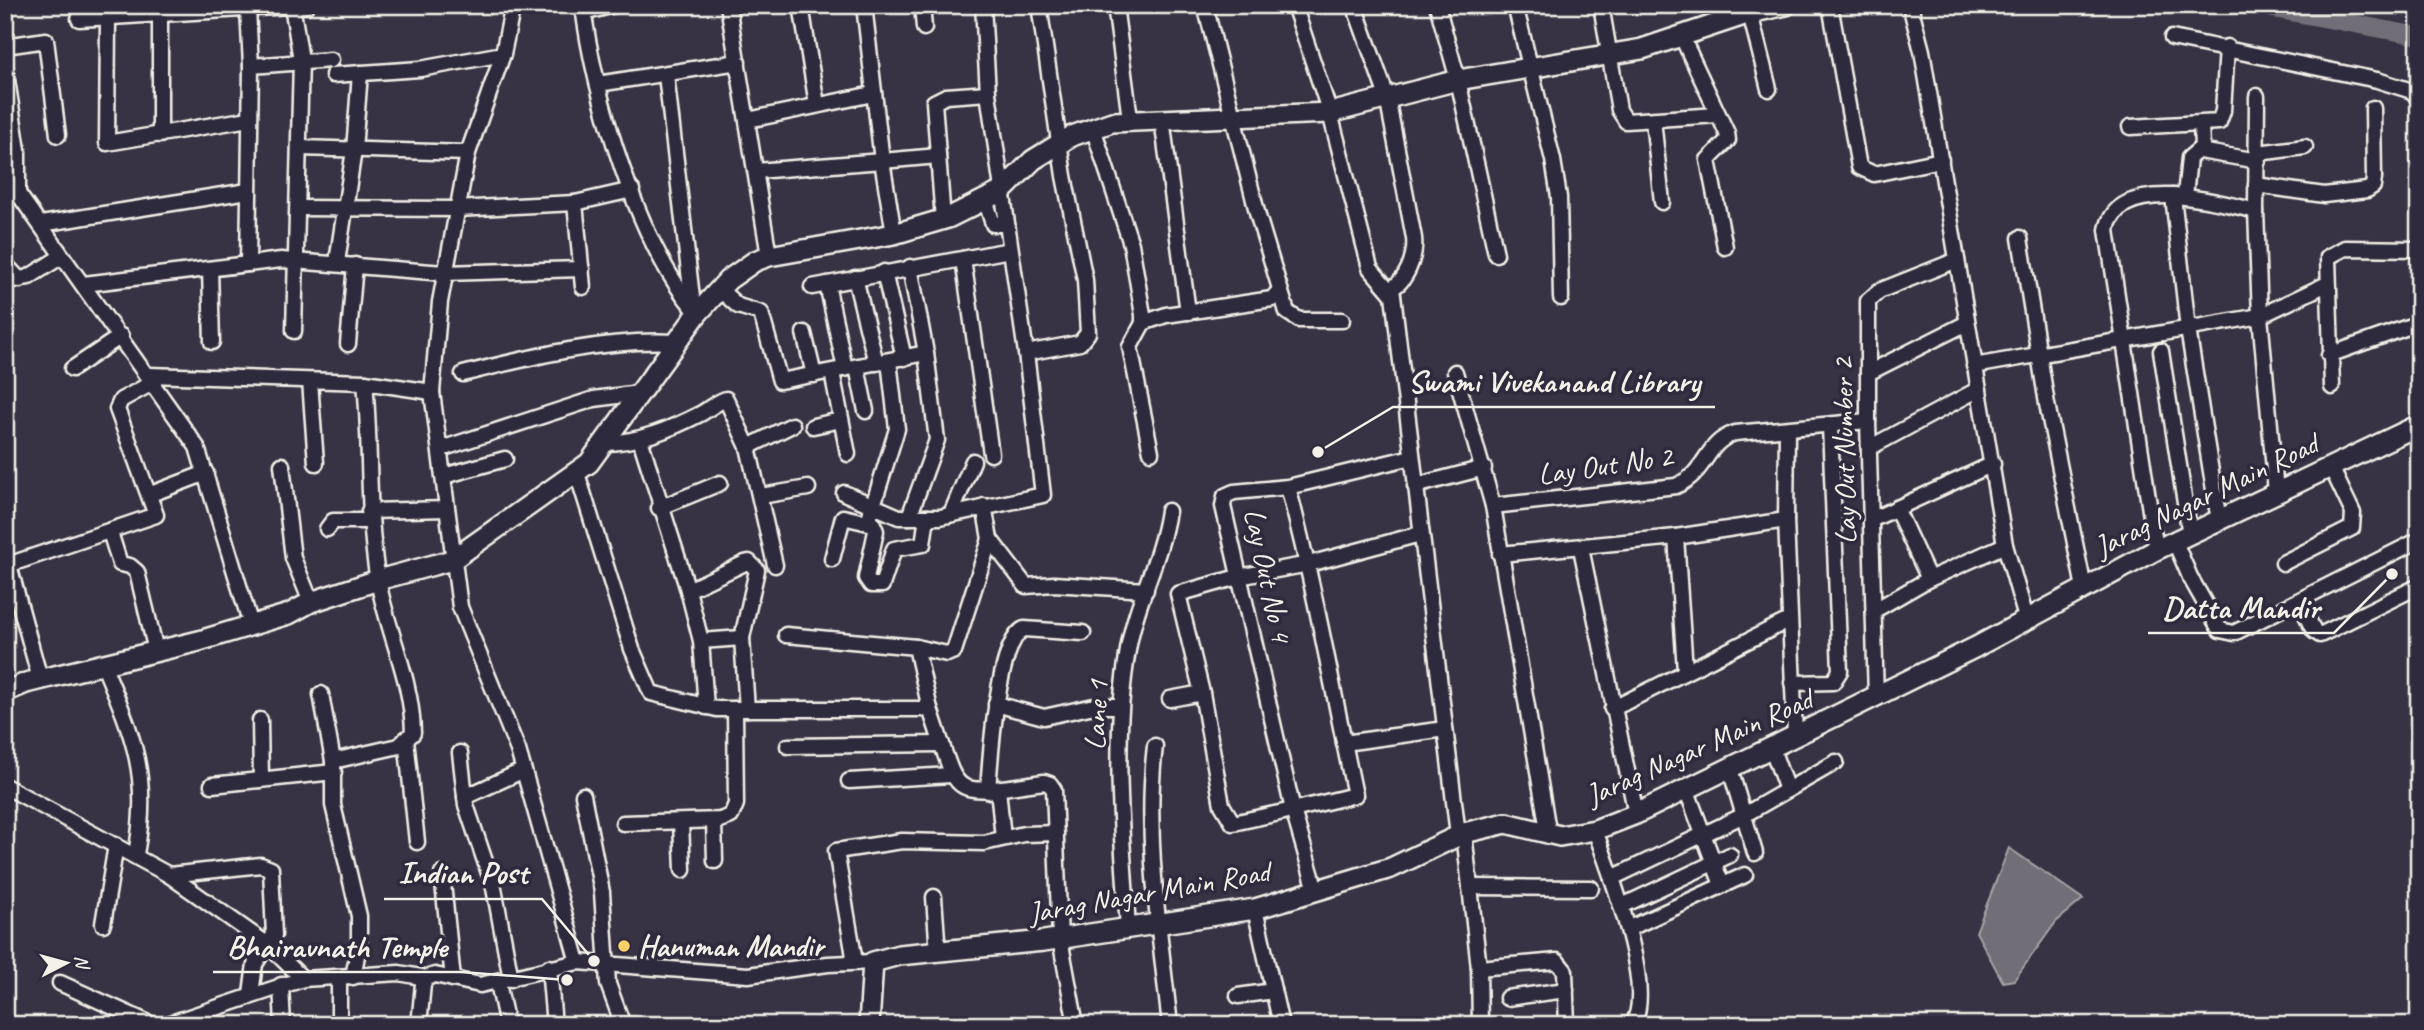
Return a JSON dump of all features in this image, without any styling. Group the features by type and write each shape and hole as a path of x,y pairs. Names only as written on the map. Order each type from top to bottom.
{"main road":[{"path":"5,692 40,679 156,651 289,614 311,603 378,580 452,560 577,473 603,443 676,342 695,310 755,261 769,256 894,234 943,220 994,197 1033,160 1072,136 1129,119 1234,119 1329,113 1458,80 1532,66 1612,56 1750,13 1786,5"},
{"name":"Jarag Nagar Main Road","path":"864,962 899,955 1060,939 1255,909 1391,869 1461,834 1506,823 1549,836 1595,830 1687,791 1770,746 1876,698 2174,542 2419,425"},
{"path":"864,962 869,1025"}],"street":[{"path":"513,5 503,54 468,153 456,209 444,274 432,392 460,607 518,750 578,962"},
{"path":"614,5 583,9 598,85 612,137 658,254 679,291 695,310"},
{"path":"728,5 769,256"},
{"path":"801,5 817,105"},
{"path":"864,5 881,161 894,234"},
{"path":"922,5 924,28"},
{"path":"832,559 840,519 846,516 871,514 909,517 926,525 951,514 985,513 1044,495 1007,224 994,197 983,5"},
{"path":"1026,353 1080,343 1088,333 1085,280 1060,145 1039,5"},
{"path":"1115,5 1129,119"},
{"path":"1205,5 1283,300 1299,320 1342,320"},
{"path":"1294,5 1329,113 1370,268 1376,279 1391,292 1398,324 1420,534 1445,729 1470,887 1479,968 1480,1025"},
{"path":"1354,5 1387,97 1415,246 1400,282 1391,292"},
{"path":"1437,5 1458,80 1496,254"},
{"path":"1515,5 1532,66 1559,197 1561,298"},
{"path":"1601,5 1622,117 1626,121 1718,115"},
{"path":"1830,5 1859,167 1874,174 1941,160"},
{"path":"1910,5 1922,51 2005,545 2026,618"},
{"path":"79,19 297,6 301,60 298,261 294,331"},
{"path":"238,8 251,65 248,264"},
{"path":"160,135 163,12"},
{"path":"1750,13 1769,89"},
{"path":"108,19 106,141 113,144 249,120"},
{"path":"1681,35 1728,140 1708,160 1726,247"},
{"path":"2172,38 2227,47 2402,87 2412,91 2419,99"},
{"path":"5,46 46,40 58,135"},
{"path":"2130,127 2216,124 2221,118 2227,47"},
{"path":"333,75 420,69 503,54"},
{"path":"251,65 331,60"},
{"path":"598,85 738,62"},
{"path":"5,67 18,150 18,191"},
{"path":"337,262 354,150 360,73"},
{"path":"667,75 695,310"},
{"path":"943,220 934,102 946,96 988,93"},
{"path":"748,120 873,94"},
{"path":"2258,96 2256,211 2260,316 2276,492"},
{"path":"2256,185 2324,195 2367,190 2373,186 2374,178 2373,108"},
{"path":"1162,119 1188,312"},
{"path":"1653,120 1662,202"},
{"path":"2200,151 2203,142 2201,125"},
{"path":"1093,128 1131,244 1143,323 1130,347 1151,452"},
{"path":"2218,521 2188,329 2179,196 2193,153 2200,151 2258,157 2305,147"},
{"path":"300,148 468,153"},
{"path":"756,171 938,156"},
{"path":"5,176 151,378 197,447 251,625"},
{"path":"299,208 345,206 456,209 575,203 632,190"},
{"path":"41,224 248,191"},
{"path":"2256,211 2179,196 2137,200 2121,206 2108,221 2123,342 2174,542 2190,578 2220,630 2234,633 2419,540"},
{"path":"575,203 583,287"},
{"path":"2020,239 2084,588"},
{"path":"2332,387 2328,257 2345,248 2419,249"},
{"path":"866,411 844,369 820,286 1010,250"},
{"path":"5,264 12,281 62,256"},
{"path":"963,259 991,454"},
{"name":"Lay Out Number 2","path":"1876,698 1868,421 1868,301 1878,291 1957,260"},
{"path":"84,284 248,264 298,261 337,262 444,274 582,269"},
{"path":"348,344 355,265"},
{"path":"909,517 937,440 911,267"},
{"path":"210,269 212,342"},
{"path":"871,514 897,429 884,272"},
{"path":"855,278 890,360"},
{"path":"1974,366 2260,316 2327,284"},
{"path":"719,289 733,303 761,313 780,381 926,354"},
{"path":"1143,323 1188,312 1272,299 1283,300"},
{"path":"1868,373 1967,323"},
{"path":"2329,355 2419,323"},
{"path":"804,333 814,375"},
{"path":"72,369 121,337"},
{"path":"463,374 516,360 645,342 676,342"},
{"path":"2161,351 2174,542"},
{"path":"844,369 841,421 848,454"},
{"path":"1455,372 1485,468 1493,506 1549,836"},
{"path":"40,679 7,566 156,515 151,494 117,404 151,378 365,382 432,392"},
{"path":"310,382 316,463"},
{"path":"212,785 261,780 334,766 399,746 413,733 408,682 378,580 369,516 365,382"},
{"path":"1869,448 1979,389"},
{"path":"441,449 594,399 639,393"},
{"path":"603,443 640,439 726,399 748,447 775,565"},
{"path":"813,426 841,421"},
{"name":"Lay Out No 2","path":"1493,506 1676,486 1690,480 1700,470 1710,451 1723,437 1735,433 1787,431 1868,421"},
{"path":"748,447 792,425"},
{"path":"1792,683 1833,682 1840,671 1830,426"},
{"path":"1787,431 1786,520 1795,735"},
{"path":"640,439 659,508 688,590 701,641 706,707"},
{"name":"Lay Out No 4","path":"1317,890 1293,810 1238,577 1223,506 1225,496 1234,492 1288,486 1412,457"},
{"path":"444,476 505,459"},
{"path":"951,514 974,461"},
{"path":"1871,520 1993,464"},
{"path":"282,465 293,558 311,603"},
{"path":"2283,563 2352,528 2353,513 2331,467"},
{"path":"1415,486 1485,468"},
{"path":"151,494 206,473"},
{"path":"577,473 645,686 658,696 706,707 741,709 930,709"},
{"path":"659,508 720,483"},
{"path":"1288,486 1309,564 1317,620 1355,795 1233,823 1222,806 1202,693 1178,594 1238,577 1309,564 1420,534"},
{"path":"761,496 808,488"},
{"path":"844,494 871,514 876,527 866,578 871,585 884,583 894,549 923,544 926,525"},
{"path":"1896,508 1929,579"},
{"path":"327,529 333,522 369,516 447,509"},
{"name":"Lane 1","path":"1128,928 1119,790 1120,706 1128,646 1161,550 1168,511"},
{"path":"985,513 990,539 1026,586 1054,584 1146,590"},
{"path":"1500,555 1676,537 1786,520"},
{"path":"110,532 120,564 130,566 137,572 156,651"},
{"path":"1676,537 1685,670"},
{"path":"786,635 916,647 947,654 954,651 990,539"},
{"path":"1875,610 1929,579 2005,545"},
{"path":"1581,548 1612,709 1636,814"},
{"path":"623,823 714,821 731,816 736,804 742,638 757,578 753,564 745,563 688,590"},
{"path":"2300,601 2314,631 2320,635 2418,588"},
{"path":"1612,709 1789,620"},
{"path":"1003,838 993,790 996,704 1012,641 1018,632 1024,629 1083,634"},
{"path":"701,641 742,638"},
{"path":"916,647 930,709 951,775 963,788 993,790 1044,782 1050,784 1054,790 1060,939 1076,1025"},
{"path":"103,664 126,717 143,780 141,828 136,854"},
{"path":"1170,699 1202,693"},
{"path":"321,694 334,766 335,817 359,916 359,945 346,977 339,1025"},
{"path":"996,704 1044,717 1085,707 1120,706"},
{"path":"260,720 261,780"},
{"path":"1344,743 1445,729"},
{"path":"406,739 417,842"},
{"path":"788,746 942,744"},
{"path":"1155,746 1153,842 1158,923 1170,1025"},
{"path":"1770,746 1787,790"},
{"path":"460,753 465,797 494,888 507,1025"},
{"path":"1612,878 1744,815 1836,762"},
{"path":"1730,769 1755,853"},
{"path":"465,797 522,771"},
{"path":"849,781 951,775"},
{"path":"5,786 136,854 169,875 268,945 303,979"},
{"path":"1687,791 1722,885"},
{"path":"583,795 602,892 608,984 623,1025"},
{"path":"681,821 683,870"},
{"path":"714,821 715,861"},
{"path":"1595,830 1630,928 1637,989 1636,1020 1632,1025"},
{"path":"165,1025 251,994 303,979 399,973 426,978 435,975 467,984 504,981 549,967 578,962 748,975 864,962 836,850 902,841 984,843 1003,838 1056,833"},
{"path":"103,924 116,845"},
{"path":"1622,906 1730,855"},
{"path":"169,875 266,865 274,877 275,926 268,945 255,964 251,994"},
{"path":"442,874 453,979"},
{"path":"1630,928 1745,874"},
{"path":"1470,887 1591,888"},
{"path":"934,897 938,953"},
{"path":"1255,909 1281,1025"},
{"path":"1479,968 1558,961 1565,971 1567,1025"},
{"path":"549,967 554,1025"},
{"path":"419,1025 426,978"},
{"path":"60,983 153,1025"},
{"path":"281,985 283,1025"},
{"path":"1507,998 1566,990"},
{"path":"1238,996 1273,991"}],"shaded area":[{"path":"2009,848 2083,899 2056,922 2014,980 2003,982 1976,932"}],"waterway":[{"path":"2253,5 2419,36"}],"place":[{"name":"Swami Vivekanand Library","path":"1318,452"},
{"name":"Datta Mandir","path":"2392,574"},
{"name":"Hanuman Mandir","path":"624,946"},
{"name":"Indian Post","path":"594,961"},
{"name":"Bhairavnath Temple","path":"567,980"}]}
